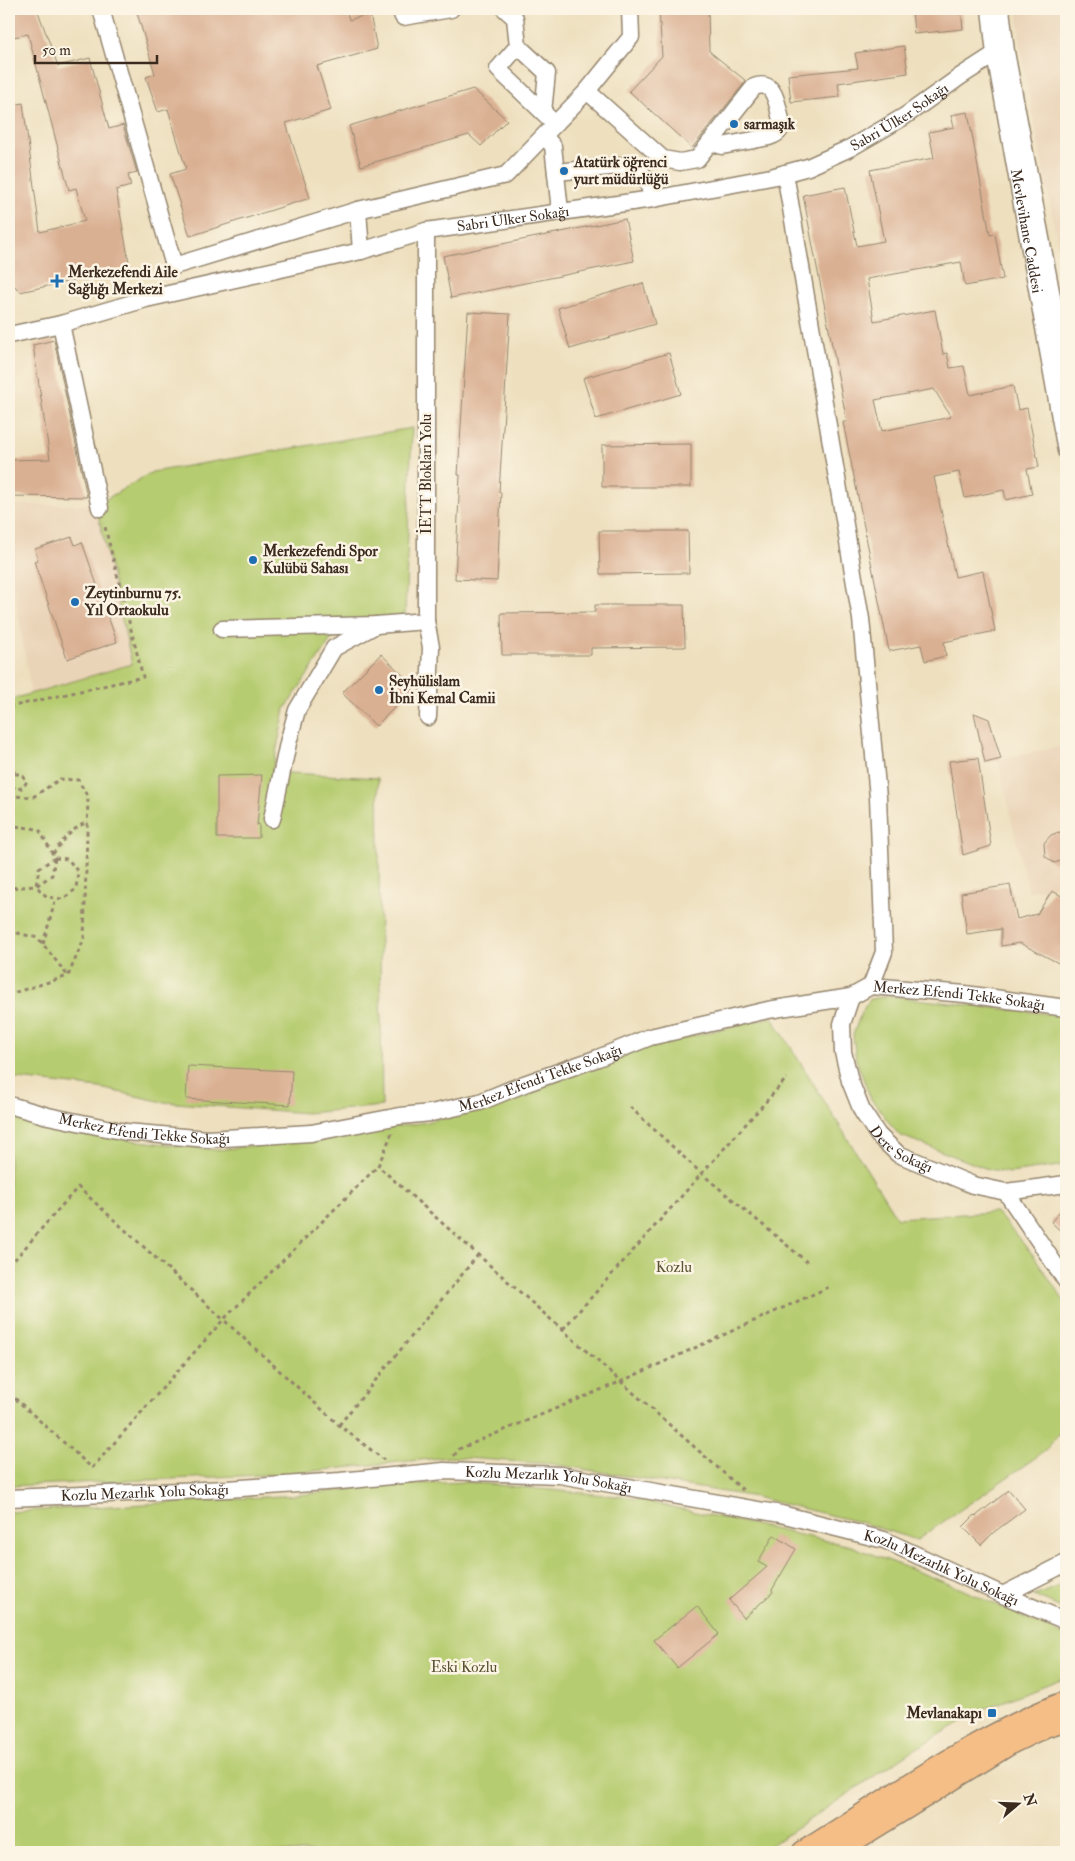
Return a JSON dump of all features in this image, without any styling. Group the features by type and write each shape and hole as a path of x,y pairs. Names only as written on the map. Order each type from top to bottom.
{"main road":[{"path":"803,1852 967,1750 1031,1716 1066,1702"},
{"path":"835,1852 1011,1743 1046,1726 1066,1720"}],"street":[{"path":"101,9 174,266 358,210 506,175 587,91 631,37 630,9"},
{"path":"400,9 403,17 451,9"},
{"path":"505,9 515,18 518,46 547,73 543,112 552,146 560,211"},
{"name":"Mevlevihane Caddesi","path":"990,9 1066,371"},
{"name":"Mevlevihane Caddesi","path":"1001,9 1000,53 1066,452"},
{"path":"518,46 498,69 543,112"},
{"name":"Sabri Ülker Sokağı","path":"9,335 61,324 146,300 361,251 426,231 653,199 808,167 858,143 905,116 961,76 1000,53"},
{"path":"587,91 663,158 680,162 697,159 710,142 754,87 763,86 772,89 775,94 781,121 781,126 776,134 722,146 710,142"},
{"path":"556,172 630,166 645,176 653,199"},
{"path":"785,173 861,619 878,797 884,952 871,986"},
{"path":"358,210 361,251"},
{"name":"İETT Blokları Yolu","path":"426,231 426,621 432,647 428,717"},
{"path":"61,324 100,508"},
{"path":"222,629 376,625 426,621"},
{"path":"272,819 297,710 334,648 376,625"},
{"name":"Merkez Efendi Tekke Sokağı","path":"9,1105 48,1116 126,1132 208,1139 310,1133 400,1116 431,1113 480,1102 598,1058 650,1036 768,1010 851,997 871,986 965,994 1066,1008"},
{"name":"Dere Sokağı","path":"851,997 842,1024 843,1052 850,1081 862,1111 878,1135 898,1154 973,1185 1006,1192 1066,1184"},
{"path":"1006,1192 1066,1282"},
{"name":"Kozlu Mezarlık Yolu Sokağı","path":"9,1498 228,1489 444,1471 560,1475 781,1514 884,1540 1002,1595 1066,1621"},
{"path":"1002,1595 1066,1563"}],"path":[{"path":"9,707 142,678 100,508"},
{"path":"9,762 15,774"},
{"path":"12,785 15,789 23,788 28,781 22,774 15,774"},
{"path":"9,812 12,778 15,774"},
{"path":"9,992 13,993 68,976 84,939 88,822 88,798 78,780 60,779 33,797 10,796"},
{"path":"36,886 39,868 54,856 64,840 79,825 88,822"},
{"path":"9,829 13,826 39,829 54,856 52,875 36,886 9,888"},
{"path":"36,886 47,897 63,899 76,889 78,872 68,860 54,856"},
{"path":"43,944 56,898"},
{"path":"9,931 38,938 68,976"},
{"path":"563,1329 787,1078"},
{"path":"630,1107 702,1174 808,1262"},
{"path":"9,1393 92,1468 224,1320 378,1166 400,1116"},
{"path":"378,1166 746,1492"},
{"path":"9,1266 78,1187 339,1425 403,1475"},
{"path":"339,1425 478,1255"},
{"path":"444,1471 459,1449 622,1382 829,1287"}],"shaded area":[{"path":"1017,9 1066,9 1066,289 1022,57"},
{"path":"9,505 96,505 132,664 31,694 9,556"},
{"path":"1066,745 1066,883 1028,892 998,760"}],"green space":[{"path":"412,428 405,615 332,638 285,709 272,772 378,778 382,1106 307,1113 163,1102 100,1088 9,1078 9,700 132,664 96,505 152,472"},
{"path":"889,996 1066,1016 1066,1165 1010,1173 985,1168 899,1135 871,1099 856,1060 853,1035 861,1013 870,999"},
{"name":"Kozlu","path":"772,1017 897,1218 996,1212 1034,1256 1066,1304 1066,1425 1045,1451 917,1540 859,1522 755,1497 552,1464 449,1457 284,1474 9,1486 9,1115 78,1134 217,1150 318,1138 427,1122 512,1098 647,1047"},
{"name":"Eski Kozlu","path":"466,1482 626,1497 851,1546 957,1587 1066,1636 1066,1677 980,1711 912,1751 761,1852 9,1852 9,1512 298,1495 388,1485"},
{"path":"1066,1583 1066,1610 1034,1596"}],"building":[{"path":"16,9 37,9 58,66 90,58 109,129 123,125 137,173 128,175 131,186 116,190 130,268 20,292 9,279 9,106 23,103 40,232 85,221 76,188 69,190 28,34 9,38 9,12"},
{"path":"136,9 346,9 349,20 370,14 377,49 317,66 331,110 286,123 310,198 190,236 170,174 186,169 168,109 158,112 146,77 155,74"},
{"path":"659,9 708,9 709,51 746,81 692,148 629,91 662,56"},
{"path":"912,9 961,9 963,29 914,34"},
{"path":"904,46 908,73 838,83 840,97 791,102 788,75 858,68 855,53"},
{"path":"473,89 507,120 481,146 469,135 361,166 349,126"},
{"path":"968,112 990,235 995,234 1003,279 965,286 961,262 867,279 874,321 935,310 943,354 947,353 950,368 964,366 970,395 1013,386 1018,410 1027,408 1039,467 1027,469 1032,494 1006,500 1004,490 965,498 959,472 934,477 955,577 983,571 995,631 944,642 946,656 925,661 921,645 889,651 843,422 847,422 803,195 845,187 857,246 884,241 870,170 934,158 929,132 954,127 951,115","holes":["934,389 951,417 882,431 875,400"]},
{"path":"625,219 634,261 451,298 443,256"},
{"path":"643,283 655,324 570,349 558,308"},
{"path":"468,312 510,314 499,492 501,492 497,581 455,579 460,475 458,475"},
{"path":"54,340 87,497 9,496 9,460 50,459 33,345"},
{"path":"669,353 681,394 596,419 583,378"},
{"path":"691,444 691,487 602,487 602,445"},
{"path":"599,531 688,531 689,573 600,574"},
{"name":"Zeytinburnu 75. Yıl Ortaokulu","path":"72,537 75,545 82,542 117,642 67,659 34,561 38,560 35,549"},
{"path":"595,605 684,605 685,647 591,648 591,655 502,655 501,613 595,612"},
{"name":"Şeyhülislam İbni Kemal Camii","path":"381,654 415,687 376,726 342,693"},
{"path":"974,713 989,719 1001,759 985,763"},
{"path":"978,758 991,846 963,855 949,761"},
{"path":"262,775 257,825 259,824 259,838 217,838 217,776"},
{"path":"1059,832 1066,836 1066,856 1064,860 1054,863 1045,856 1044,843 1051,835"},
{"path":"1010,885 1017,919 1037,914 1052,891 1066,898 1066,967 1020,943 1001,946 1001,929 967,934 961,893"},
{"path":"188,1066 292,1071 290,1105 186,1099"},
{"path":"1066,1204 1066,1236 1051,1222"},
{"path":"1009,1490 1025,1509 994,1532 981,1545 963,1527 975,1515"},
{"path":"774,1535 796,1549 772,1590 773,1592 744,1618 729,1600 767,1567 758,1562"},
{"path":"697,1606 719,1634 677,1668 654,1640"}],"place":[{"name":"sarmaşık","path":"734,124"},
{"name":"Atatürk öğrenci yurt müdürlüğü","path":"564,171"},
{"name":"Merkezefendi Aile Sağlığı Merkezi","path":"57,281"},
{"name":"Merkezefendi Spor Kulübü Sahası","path":"253,560"},
{"name":"Zeytinburnu 75. Yıl Ortaokulu","path":"75,602"},
{"name":"Şeyhülislam İbni Kemal Camii","path":"379,690"},
{"name":"Mevlanakapı","path":"992,1713"}]}
